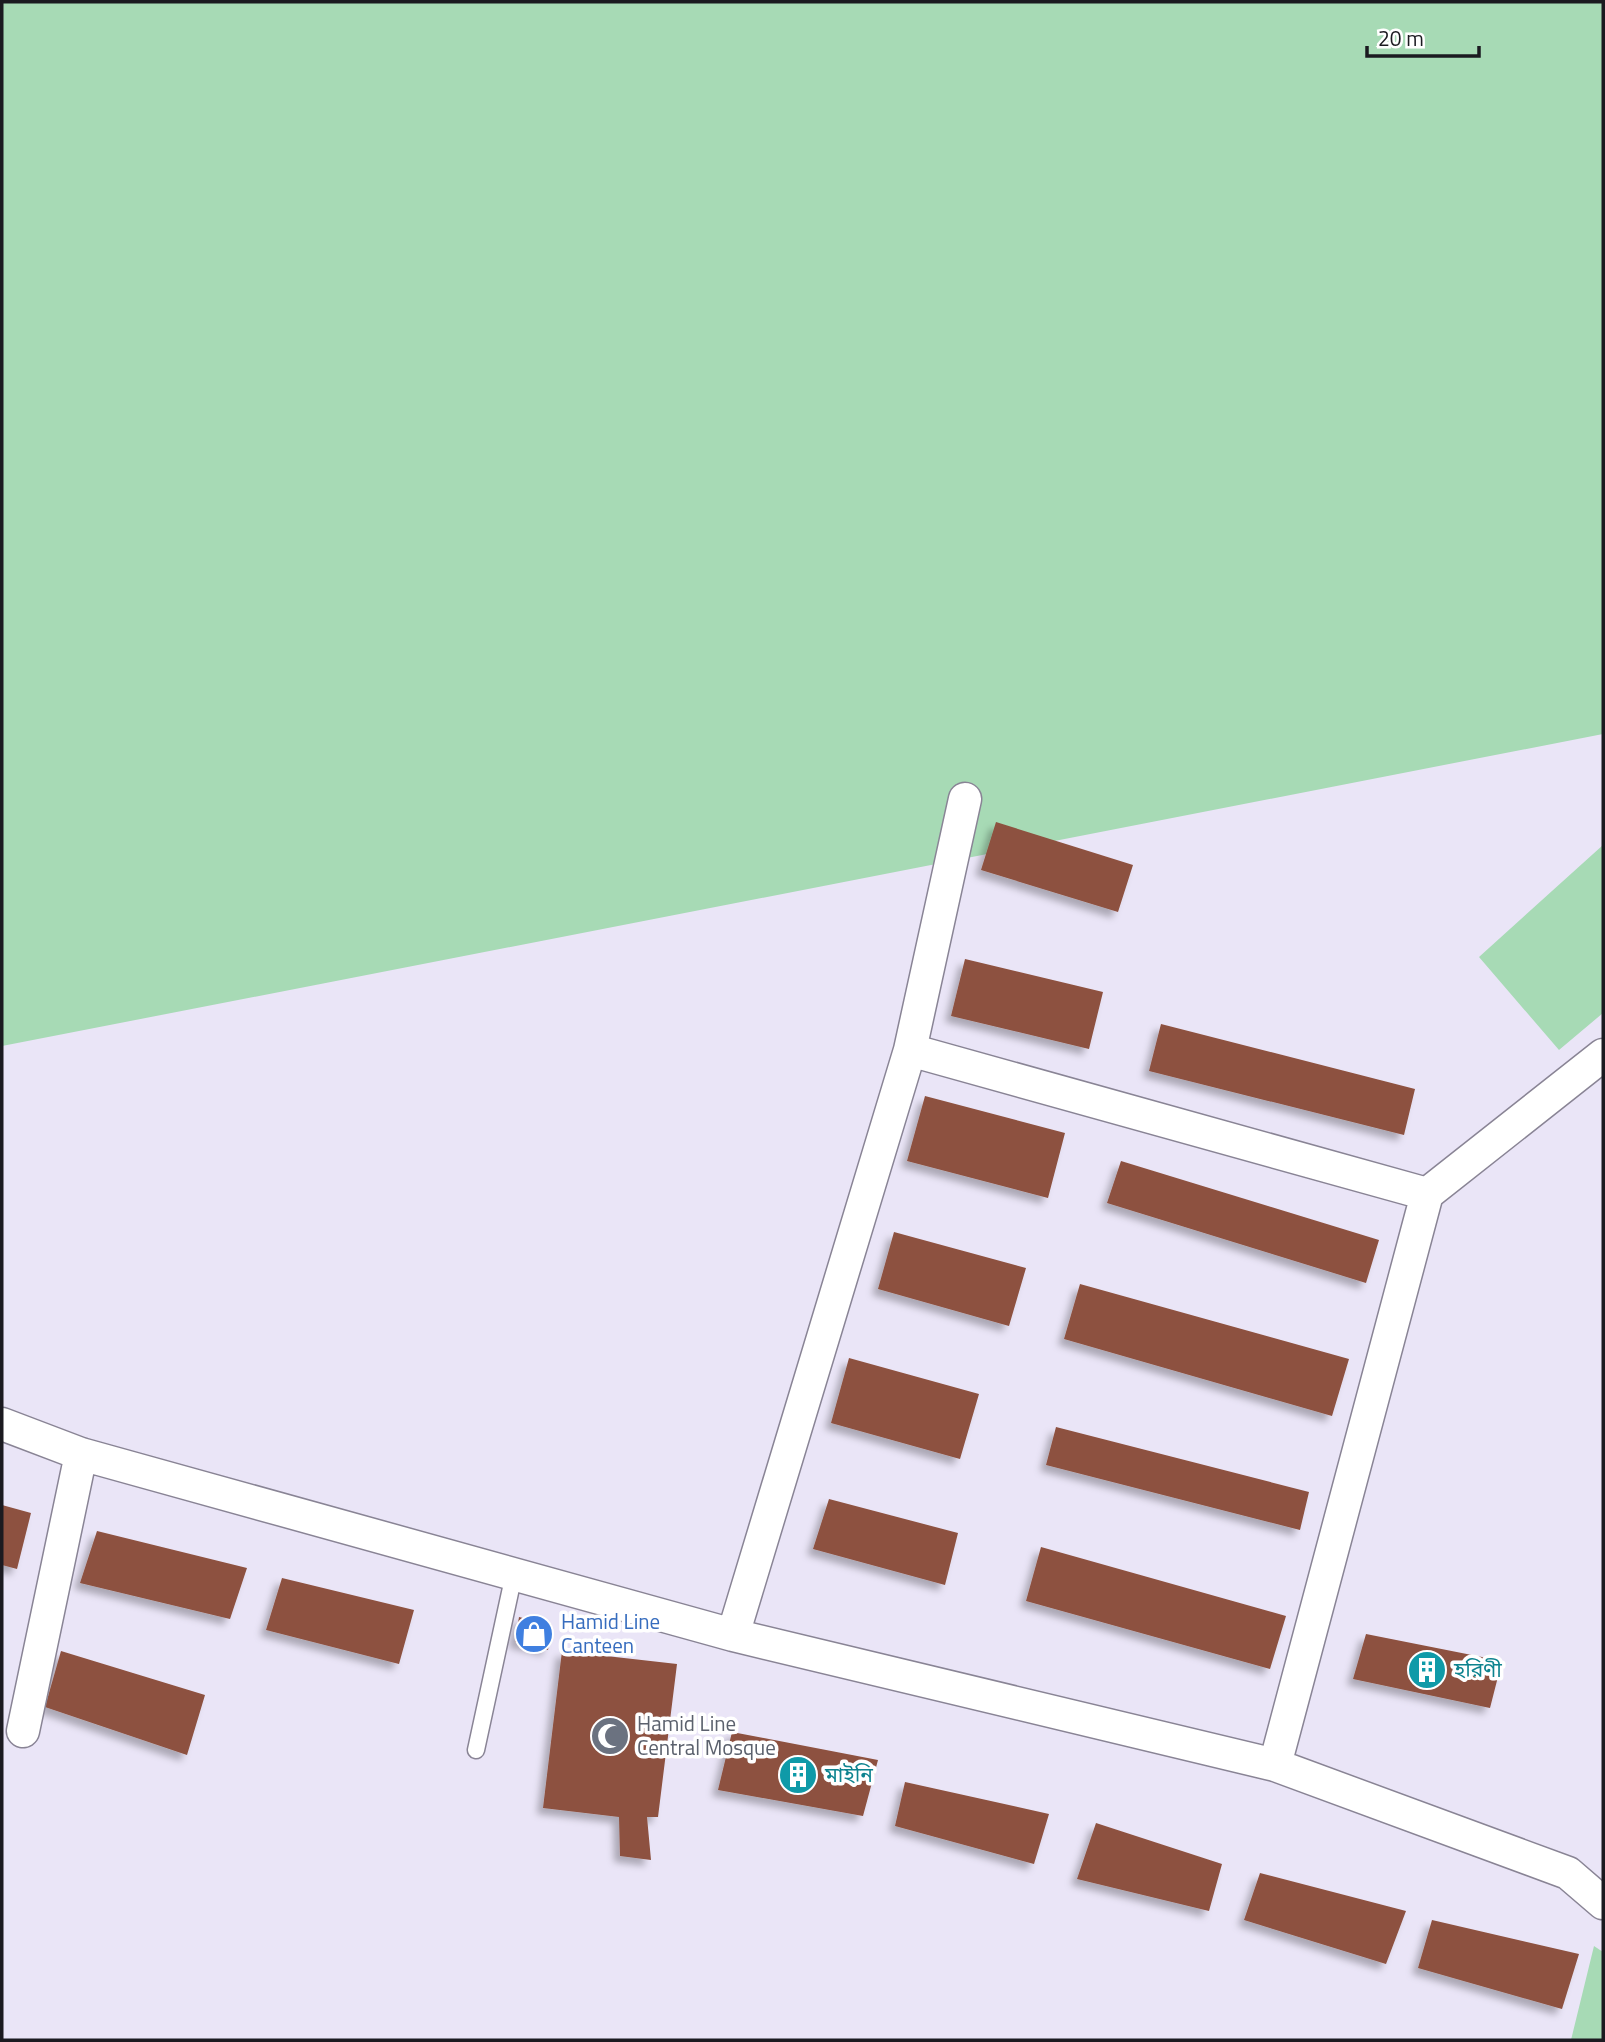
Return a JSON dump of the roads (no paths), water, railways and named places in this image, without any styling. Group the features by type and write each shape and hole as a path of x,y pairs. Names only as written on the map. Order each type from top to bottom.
{"street":[{"path":"733,1635 910,1050 965,799"},
{"path":"910,1050 1427,1194"},
{"path":"1275,1765 1427,1194 1603,1055"},
{"path":"2,1424 81,1454 733,1635 1275,1765 1568,1873 1603,1903"},
{"path":"23,1731 81,1454"}],"lane":[{"path":"476,1750 514,1574"}],"place":[{"name":"Hamid Line Canteen","path":"534,1634"},
{"name":"হরিণী","path":"1427,1670"},
{"name":"Hamid Line Central Mosque","path":"610,1736"},
{"name":"মাইনি","path":"798,1775"}]}
